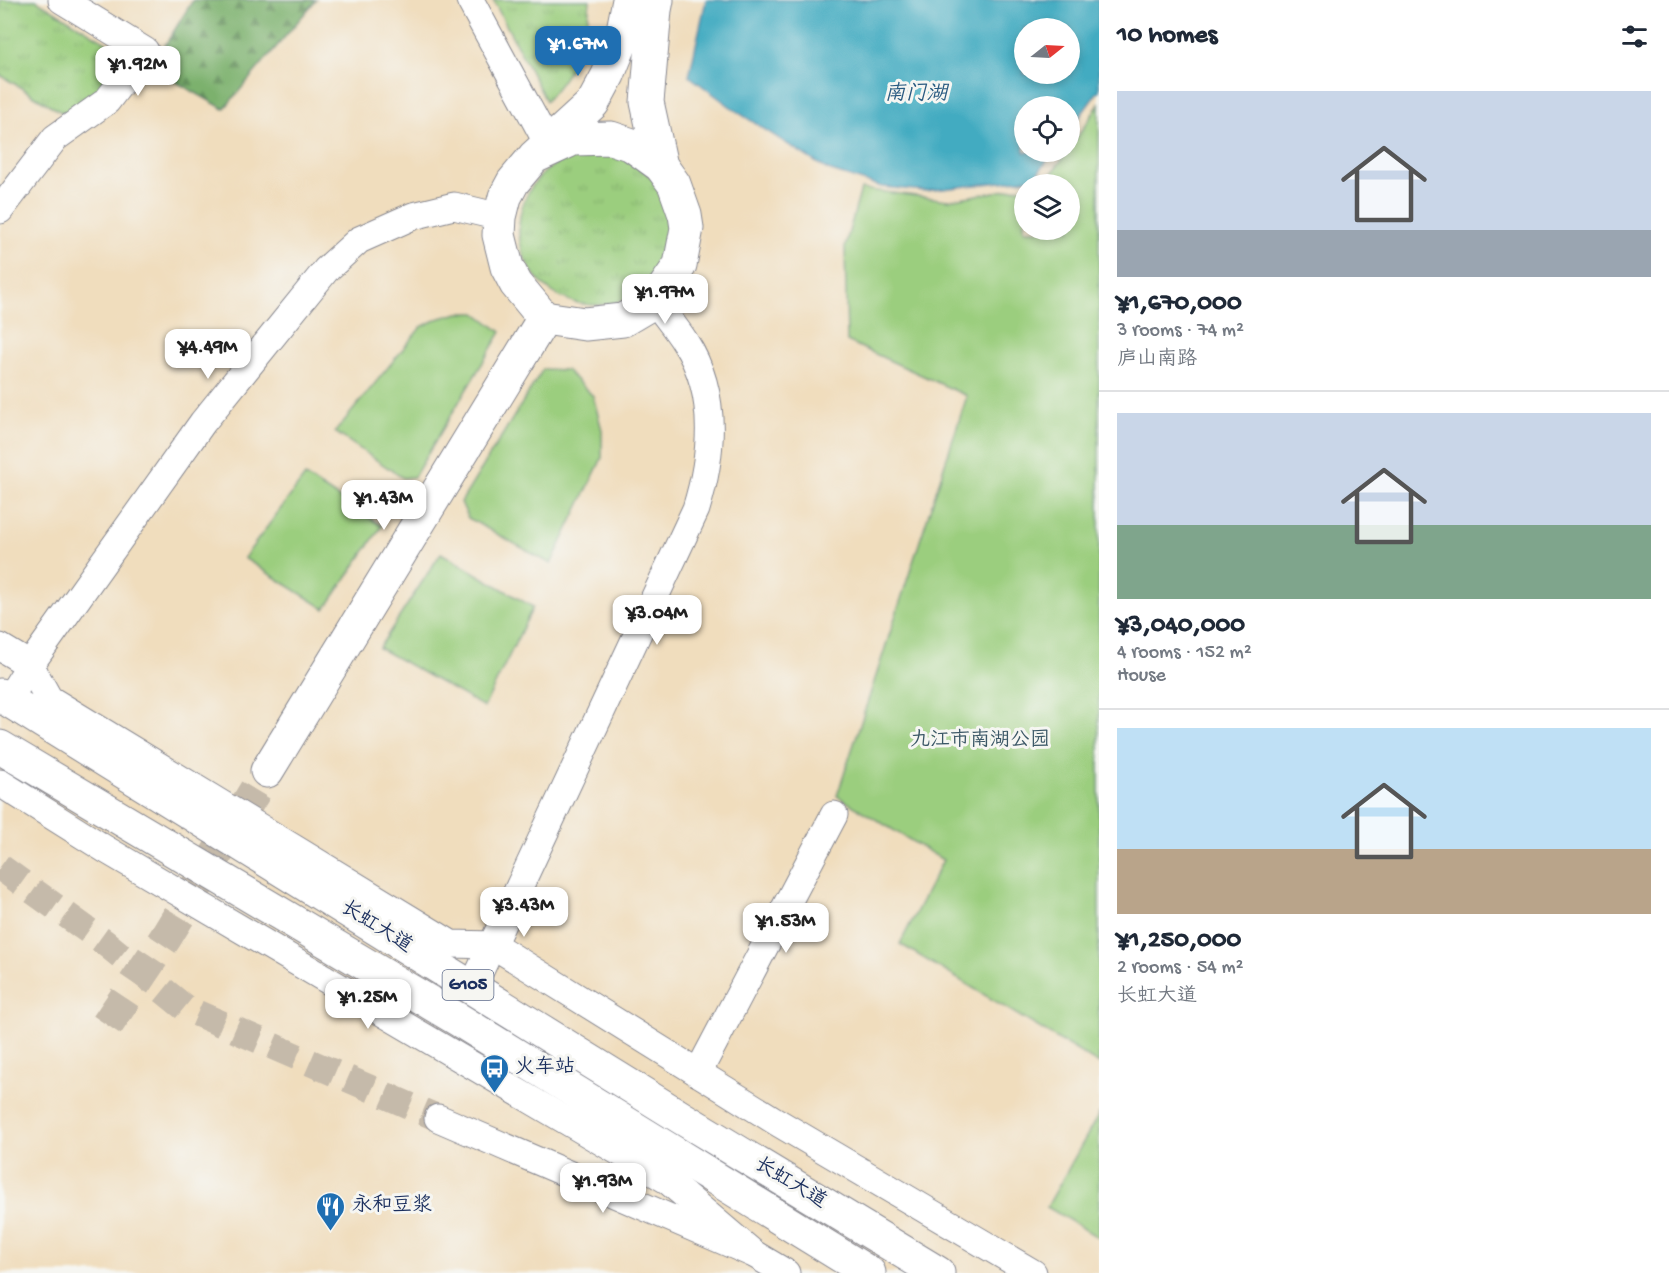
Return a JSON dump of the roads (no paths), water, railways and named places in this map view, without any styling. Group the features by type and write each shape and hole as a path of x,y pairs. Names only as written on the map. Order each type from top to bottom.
{"main road":[{"path":"541,151 573,138 611,138 632,145 661,166 674,184 685,214 687,228 680,266 655,301 623,320 585,324 544,318 516,284 507,267 499,235 500,217 505,197 513,182 541,151 593,103 620,45 629,0"},
{"path":"657,0 654,10 647,102 661,166"},
{"path":"267,771 544,318"},
{"name":"长虹大道","path":"4,698 692,1125 938,1273"},
{"name":"长虹大道","path":"0,747 459,1020 869,1273"}],"street":[{"path":"0,210 55,138 107,101 145,51 62,0"},
{"path":"470,0 541,151"},
{"path":"4,698 203,422 326,270 359,240 413,216 454,206 500,217"},
{"path":"472,988 696,508 703,486 710,432 708,401 699,371 686,344 655,301"},
{"path":"0,647 30,665 49,699 441,938 451,944 494,945 777,1122 1033,1273"},
{"path":"0,783 105,849 667,1180 754,1254"},
{"path":"698,1073 834,815"},
{"path":"438,1118 754,1254 786,1273"}],"water":[{"name":"南门湖","path":"706,0 1099,0 1099,90 1080,116 1080,96 1014,96 1014,162 1046,162 1037,174 1014,174 1014,180 926,191 882,187 828,170 739,113 689,76"}],"tunnel":[{"path":"107,1025 166,937 267,771"},
{"path":"0,867 104,942 185,1008 438,1118"}],"place":[{"name":"火车站","path":"494,1094"},
{"name":"永和豆浆","path":"331,1232"}],"park label":[{"name":"九江市南湖公园","path":"980,741"}]}
